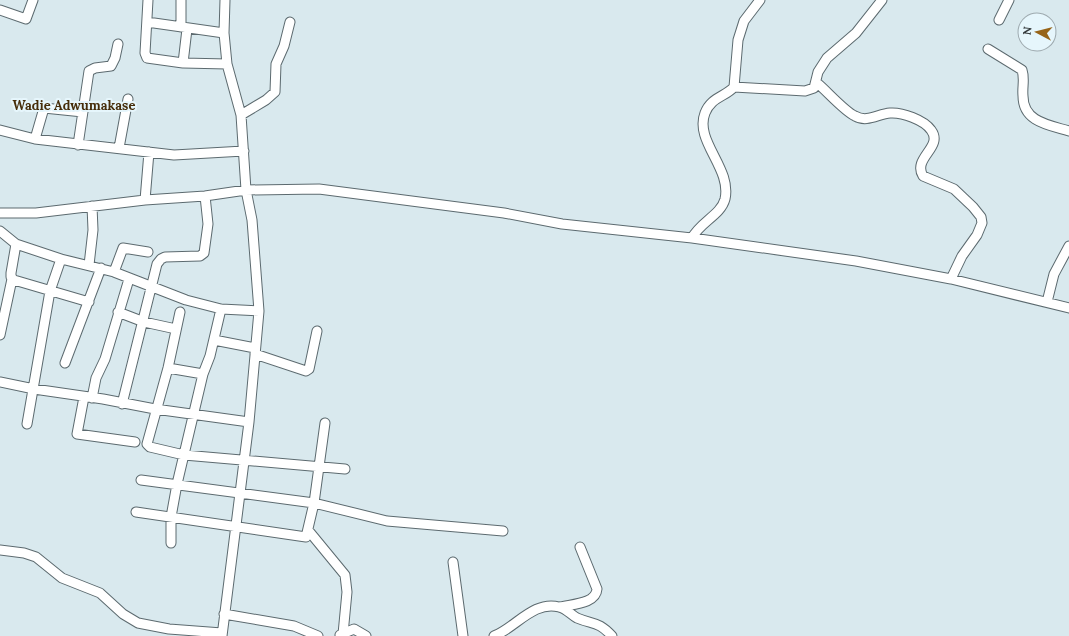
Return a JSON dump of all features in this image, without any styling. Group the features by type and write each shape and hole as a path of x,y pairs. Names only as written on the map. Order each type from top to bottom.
{"street":[{"path":"0,10 26,19 33,0"},
{"path":"148,0 145,53 147,58 184,63 227,64"},
{"path":"182,0 184,63"},
{"path":"0,550 24,553 36,557 62,578 100,593 123,614 138,623 169,629 222,634 249,422 258,311 252,220 246,190 241,115 227,64 224,33 225,0"},
{"path":"734,87 738,40 744,21 760,0"},
{"path":"692,238 704,222 719,211 724,201 727,186 723,174 705,137 703,124 705,113 714,100 734,87 806,91 814,88 818,72 827,58 856,33 882,0"},
{"path":"999,20 1009,0"},
{"path":"147,22 224,33"},
{"path":"241,115 266,100 275,92 276,64 284,46 290,22"},
{"path":"78,145 90,71 95,68 110,66 115,58 118,44"},
{"path":"988,49 1022,70 1024,76 1022,97 1026,111 1032,118 1040,123 1069,131"},
{"path":"816,82 855,116 865,119 891,113 905,115 924,123 931,130 934,142 931,150 922,160 920,166 921,173 923,176 954,189 973,207 981,218 982,223 977,235 962,256 952,279"},
{"path":"119,148 128,99"},
{"path":"35,139 44,108 83,112"},
{"path":"1,133 78,145 119,148 174,155 244,151"},
{"path":"145,200 149,152"},
{"path":"0,213 36,213 145,200 206,196 246,190 320,189 369,194 531,217 562,224 692,238 856,261 952,279 1069,308"},
{"path":"122,404 153,286 157,264 160,259 165,257 200,256 204,253 208,224 206,196"},
{"path":"89,265 93,230 92,206"},
{"path":"0,231 16,244 61,259 114,272 186,300 221,309 258,311"},
{"path":"0,335 12,279 11,273 16,244"},
{"path":"1047,302 1054,274 1069,246"},
{"path":"114,272 123,248 148,252"},
{"path":"27,424 50,291 61,259"},
{"path":"65,363 101,268"},
{"path":"12,279 89,302"},
{"path":"129,279 105,359 88,398 77,434 135,442"},
{"path":"171,543 171,517 177,484 203,374 210,356 221,309"},
{"path":"118,312 144,322 176,329"},
{"path":"180,312 168,368 147,444 150,447 184,455 244,459 345,469"},
{"path":"214,340 255,351 306,371 309,369 316,331"},
{"path":"168,368 203,374"},
{"path":"0,382 122,404 249,422"},
{"path":"136,512 236,525 304,538 306,537 308,530 314,503 325,423"},
{"path":"141,480 314,503 387,521 504,531"},
{"path":"308,530 345,574 347,592 341,635"},
{"path":"494,636 501,633 516,620 540,608 560,607 593,598 597,589 580,547"},
{"path":"453,562 463,636"},
{"path":"560,607 576,617 597,623 612,636"},
{"path":"224,614 294,626 318,636"},
{"path":"341,635 354,629 366,636"}],"district":[{"name":"Wadie Adwumakase","path":"74,105"}]}
